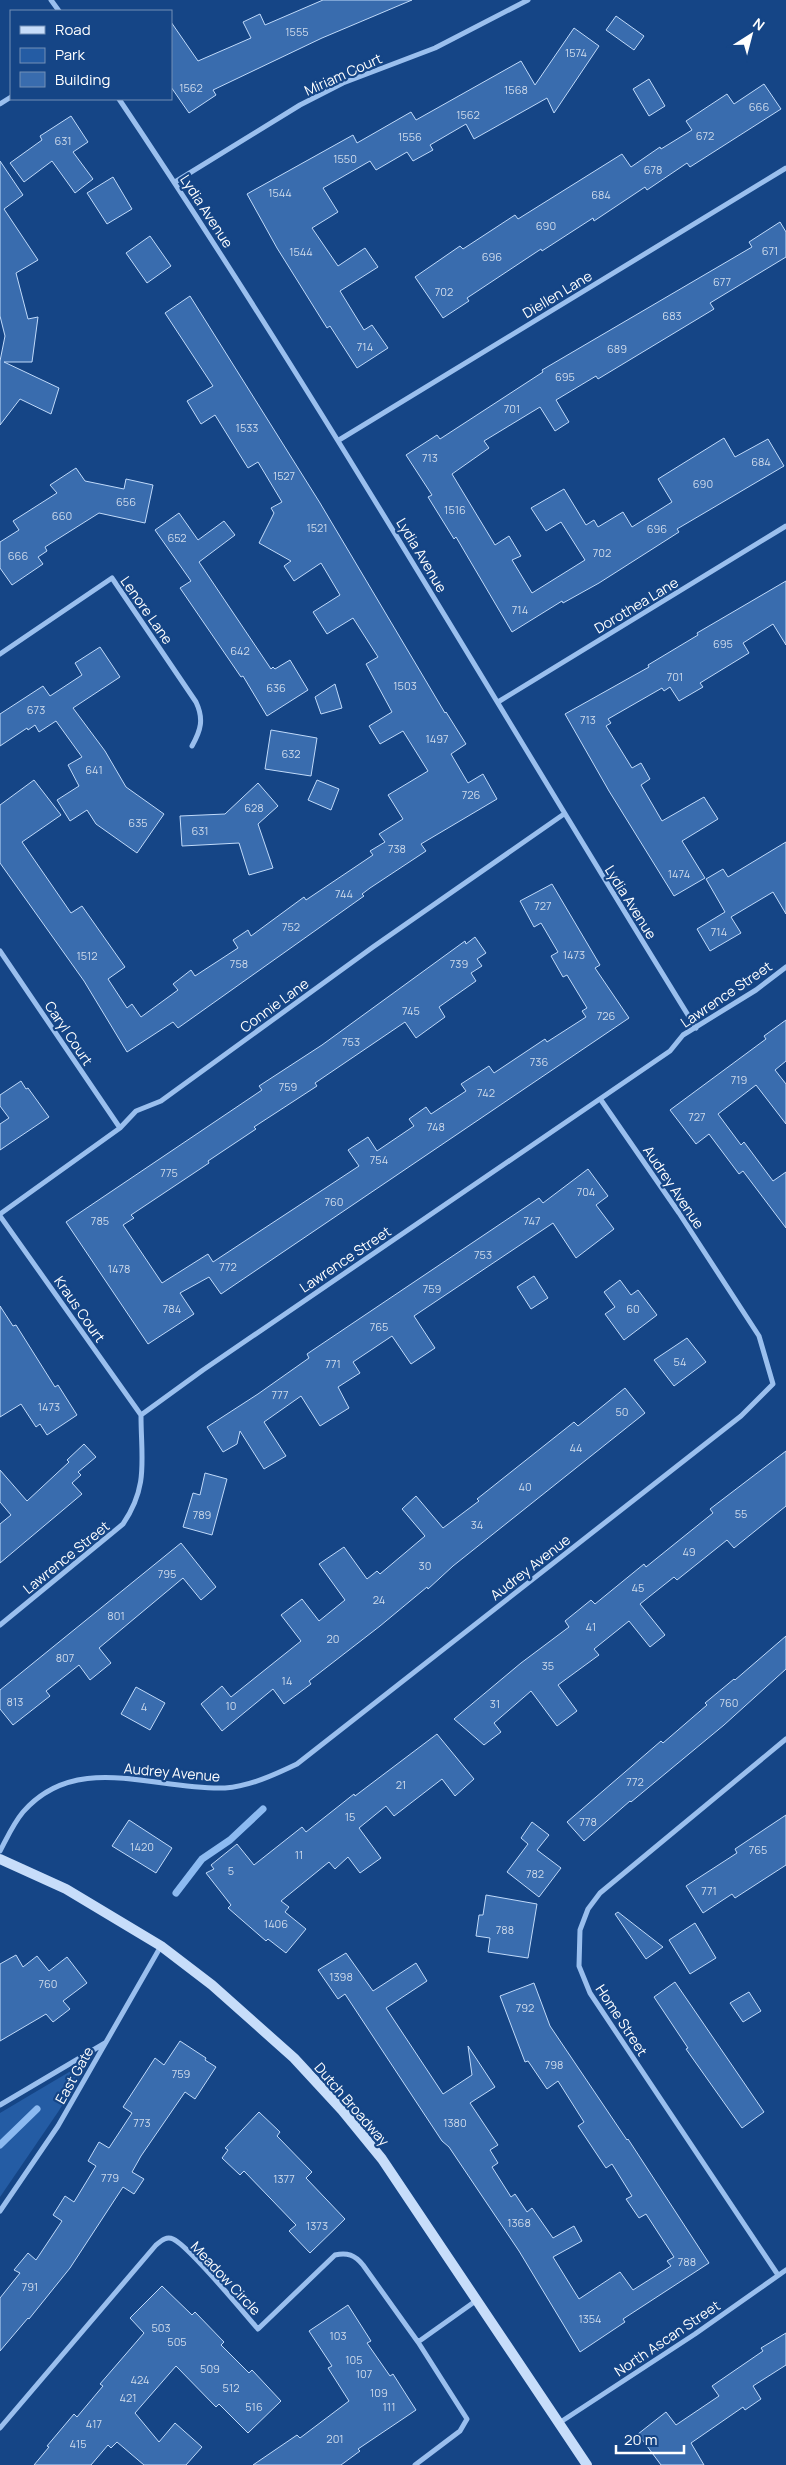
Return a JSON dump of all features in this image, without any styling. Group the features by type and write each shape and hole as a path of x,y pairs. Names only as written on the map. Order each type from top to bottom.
{"main road":[{"name":"Dutch Broadway","path":"0,1860 66,1889 161,1946 246,2013 294,2058 342,2110 387,2166 587,2465"}],"street":[{"name":"Miriam Court","path":"175,182 300,106 343,83 435,48 528,0"},
{"name":"Lydia Avenue","path":"120,100 175,182 339,440 564,814 696,1028"},
{"name":"Diellen Lane","path":"339,440 786,168"},
{"name":"Dorothea Lane","path":"498,702 786,526"},
{"name":"Lenore Lane","path":"0,654 112,578 201,712 202,723 192,746"},
{"name":"Connie Lane","path":"0,1215 120,1128 136,1111 161,1101 373,947 564,814"},
{"name":"Caryl Court","path":"0,951 120,1128"},
{"name":"Lawrence Street","path":"0,1625 123,1524 135,1507 142,1487 141,1416 203,1370 670,1051 683,1035 786,967"},
{"name":"Audrey Avenue","path":"0,1851 24,1812 52,1789 68,1782 87,1777 108,1777 185,1787 226,1788 264,1780 296,1764 741,1416 772,1384 759,1336 680,1214 600,1100"},
{"name":"Kraus Court","path":"0,1215 141,1416"},
{"name":"Home Street","path":"778,2275 590,1993 579,1966 580,1930 588,1909 600,1893 786,1738"},
{"name":"East Gate","path":"0,2211 58,2126 161,1946"},
{"path":"0,2105 106,2042"},
{"name":"Meadow Circle","path":"0,2428 156,2245 166,2238 173,2239 192,2255 258,2329 335,2255 345,2253 357,2258 363,2265 418,2342 467,2419 460,2431 415,2465"},
{"name":"North Ascan Street","path":"559,2424 695,2334 786,2270"},
{"path":"418,2342 477,2300"}],"green space":[{"path":"91,2059 58,2112 0,2197 0,2113"}],"building":[{"path":"323,0 412,0 322,38 213,90 216,95 189,113 172,88 172,23 198,61 251,38 243,22 260,14 265,25"},
{"path":"616,16 644,36 634,50 606,30"},
{"path":"574,28 599,46 554,113 547,98 474,139 466,124 430,145 433,150 413,161 407,152 376,170 370,161 323,188 338,212 312,228 338,266 365,248 378,267 340,291 364,330 372,325 388,348 357,368 330,326 327,328 277,248 247,194 353,135 357,143 411,112 416,120 521,61 535,85"},
{"path":"649,79 665,106 649,116 633,89"},
{"path":"764,84 781,109 690,167 687,163 647,190 645,187 594,221 593,218 542,251 541,249 467,298 469,301 443,318 415,277 460,246 463,249 515,215 518,219 622,154 631,167 660,147 661,149 692,130 686,121 727,94 734,104"},
{"path":"71,116 88,142 73,152 93,179 75,193 52,161 24,182 10,163 42,140 40,136"},
{"path":"0,161 23,195 4,209 38,260 16,273 28,319 38,317 32,362 4,362 59,388 51,414 20,399 0,425 0,361 5,336 0,316"},
{"path":"113,177 132,209 107,224 87,193"},
{"path":"780,222 786,232 786,257 710,303 714,309 598,379 596,376 556,400 569,422 555,431 540,407 484,441 489,448 452,474 495,545 509,536 521,556 512,560 532,593 585,560 561,522 546,531 531,508 564,489 586,525 594,520 598,527 623,512 632,527 672,502 658,479 724,438 735,457 768,439 784,466 677,529 679,532 599,583 563,603 562,601 512,632 456,537 454,539 428,497 432,495 406,455 437,435 440,439 543,372 542,370 752,247 749,242"},
{"path":"150,236 171,266 147,283 126,253"},
{"path":"190,296 320,503 445,713 466,744 451,754 468,783 483,774 497,799 421,844 426,851 370,888 362,894 364,896 178,1028 173,1022 127,1052 84,981 0,863 0,805 34,780 61,815 22,842 71,913 82,906 125,967 108,979 127,1008 132,1004 141,1017 178,990 173,984 191,970 195,976 238,948 233,940 248,930 251,936 304,897 306,900 373,855 370,851 385,842 379,834 403,819 388,795 428,771 403,731 380,744 369,726 392,712 366,664 378,657 353,618 327,634 313,612 340,595 321,563 294,581 284,566 291,561 259,543 274,513 271,508 282,502 258,462 248,468 215,415 201,424 187,401 213,386 165,313"},
{"path":"76,468 85,481 124,489 126,479 153,485 145,523 99,513 45,547 47,551 38,557 43,564 12,585 0,568 0,542 19,530 13,521 57,493 50,485"},
{"path":"179,513 198,540 224,521 235,535 199,562 271,669 273,667 275,669 290,660 308,690 267,716 243,676 241,677 180,588 191,581 155,530"},
{"path":"786,581 786,645 773,624 743,643 749,653 700,683 703,687 679,701 670,687 664,691 662,688 608,719 611,723 606,726 632,768 641,763 650,779 641,785 662,821 704,797 718,819 682,841 705,878 674,896 609,791 565,714 649,667 648,665 698,635 697,633"},
{"path":"100,647 120,677 73,708 105,751 126,787 164,814 137,853 96,824 87,810 70,821 57,800 79,786 68,765 82,757 56,721 39,732 35,725 28,730 27,728 0,746 0,714 43,686 50,696 82,675 75,663"},
{"path":"335,684 342,708 321,714 315,697"},
{"path":"271,730 317,738 311,776 265,769"},
{"path":"317,780 339,789 331,810 308,800"},
{"path":"258,783 278,806 258,824 273,868 249,875 239,843 182,846 180,816 225,814"},
{"path":"786,842 786,914 773,892 731,917 741,933 710,951 697,929 725,912 706,879 723,869 728,877"},
{"path":"552,884 600,965 595,968 629,1018 221,1294 209,1277 180,1293 194,1314 148,1344 66,1222 262,1090 259,1086 322,1045 465,941 466,944 475,937 486,953 477,959 482,966 471,973 476,981 439,1007 445,1017 416,1038 405,1022 315,1083 317,1086 254,1127 256,1129 208,1161 209,1163 131,1215 134,1218 123,1225 162,1283 208,1254 213,1262 359,1166 348,1150 368,1137 377,1151 414,1126 409,1119 426,1107 431,1114 466,1091 461,1084 489,1066 494,1073 545,1039 547,1042 586,1017 582,1011 587,1008 567,975 563,977 551,956 558,952 541,923 534,927 520,901"},
{"path":"786,1020 786,1061 775,1070 786,1084 786,1124 756,1085 718,1114 741,1145 744,1142 773,1181 786,1172 786,1228 743,1171 739,1174 709,1134 696,1144 670,1110 766,1039 764,1036"},
{"path":"21,1081 49,1117 0,1150 0,1124 9,1118 0,1106 0,1095"},
{"path":"588,1169 608,1196 596,1205 614,1229 576,1258 553,1223 414,1316 435,1348 411,1364 392,1336 353,1362 360,1373 338,1387 349,1408 320,1426 301,1396 264,1422 286,1456 264,1469 240,1431 237,1444 223,1452 207,1427 309,1358 307,1354 539,1198 543,1203"},
{"path":"534,1276 548,1298 531,1309 517,1287"},
{"path":"620,1280 631,1295 638,1290 657,1315 624,1340 605,1314 615,1307 604,1292"},
{"path":"0,1306 13,1326 16,1325 55,1387 58,1385 77,1415 47,1435 40,1424 36,1427 21,1404 0,1417"},
{"path":"687,1338 706,1362 674,1386 654,1360"},
{"path":"625,1388 645,1413 453,1566 428,1589 427,1587 309,1681 311,1684 284,1704 273,1689 222,1731 201,1704 222,1686 231,1697 301,1641 281,1615 302,1599 319,1621 345,1600 319,1564 344,1547 367,1579 377,1571 380,1574 425,1536 402,1509 416,1496 443,1528 479,1501 477,1499 574,1422 578,1426"},
{"path":"84,1444 96,1457 78,1472 81,1475 72,1483 82,1494 0,1563 0,1524 11,1515 0,1502 0,1470 27,1501 69,1462 67,1460"},
{"path":"786,1451 786,1506 734,1548 727,1540 677,1580 674,1577 640,1604 665,1635 650,1647 629,1621 594,1649 599,1655 558,1685 577,1711 557,1726 531,1691 494,1723 501,1732 484,1745 454,1719 521,1663 569,1627 565,1621 591,1600 595,1604 644,1564 646,1567 713,1513 710,1509"},
{"path":"205,1473 227,1479 212,1535 183,1527 193,1493 200,1495"},
{"path":"181,1543 216,1587 201,1600 183,1578 99,1648 111,1663 90,1680 79,1665 46,1691 50,1696 13,1725 0,1709 0,1690"},
{"path":"786,1636 786,1669 724,1725 584,1841 567,1822 661,1741 663,1743 707,1705 705,1703"},
{"path":"136,1687 165,1703 150,1730 121,1714"},
{"path":"437,1734 474,1779 455,1796 442,1779 394,1816 386,1806 359,1828 381,1858 360,1873 348,1857 335,1869 329,1862 281,1901 289,1907 285,1912 306,1929 286,1953 268,1939 266,1941 228,1908 231,1905 206,1873 214,1869 211,1865 237,1844 254,1865 302,1827 306,1832 354,1794 355,1796"},
{"path":"786,1815 786,1865 735,1898 732,1894 703,1913 686,1886 737,1853 735,1849"},
{"path":"129,1820 172,1848 156,1873 112,1846"},
{"path":"532,1822 549,1835 537,1850 561,1868 539,1897 507,1872 528,1844 521,1838"},
{"path":"486,1895 537,1904 528,1958 488,1952 490,1938 476,1936 479,1915 483,1915"},
{"path":"618,1912 663,1947 646,1959 615,1914"},
{"path":"695,1923 716,1958 690,1974 669,1940"},
{"path":"346,1953 373,1991 416,1963 427,1981 386,2008 443,2094 472,2075 468,2046 495,2087 470,2103 498,2145 490,2150 498,2163 492,2167 511,2197 515,2194 527,2212 532,2208 553,2238 574,2226 582,2241 553,2257 579,2299 620,2272 633,2290 671,2266 667,2261 674,2257 646,2214 639,2218 626,2199 632,2196 612,2164 606,2168 578,2126 584,2122 558,2081 547,2089 528,2061 525,2062 500,1996 534,1983 550,2026 628,2139 709,2263 623,2319 625,2322 580,2352 519,2251 449,2147 442,2141 345,1994 338,1999 318,1970"},
{"path":"16,1955 23,1967 37,1956 49,1971 67,1957 87,1983 63,2001 70,2009 53,2022 46,2014 0,2041 0,1964"},
{"path":"675,1982 764,2112 742,2128 686,2049 688,2048 654,1997"},
{"path":"749,1992 761,2011 743,2022 730,2003"},
{"path":"180,2041 216,2067 195,2099 185,2092 141,2156 132,2172 144,2179 134,2194 123,2187 70,2268 29,2319 0,2351 0,2298 20,2273 14,2270 28,2253 36,2260 62,2221 53,2215 65,2196 74,2202 96,2166 88,2161 99,2142 109,2148 132,2113 123,2107 155,2058 164,2065"},
{"path":"259,2112 280,2132 277,2136 312,2172 306,2178 345,2219 310,2253 289,2231 296,2225 244,2171 240,2175 222,2158 228,2150 225,2148"},
{"path":"162,2286 192,2315 195,2312 224,2342 221,2345 249,2373 252,2370 281,2401 248,2433 219,2404 216,2407 176,2366 135,2413 159,2442 175,2423 202,2447 186,2465 144,2465 117,2442 111,2448 108,2445 91,2465 34,2465 74,2414 77,2417 103,2386 100,2384 144,2333 130,2318"},
{"path":"348,2305 371,2341 367,2343 390,2376 393,2374 416,2410 358,2449 360,2451 341,2465 253,2465 297,2435 300,2438 349,2401 328,2368 332,2366 309,2331"},
{"path":"786,2333 786,2365 753,2386 761,2399 745,2410 743,2407 691,2443 704,2465 661,2465 638,2434 666,2412 676,2425 719,2396 712,2386 763,2351 761,2348"}],"waterway":[{"path":"176,1893 202,1859 230,1840 263,1809"},
{"path":"0,2145 37,2109"}]}
